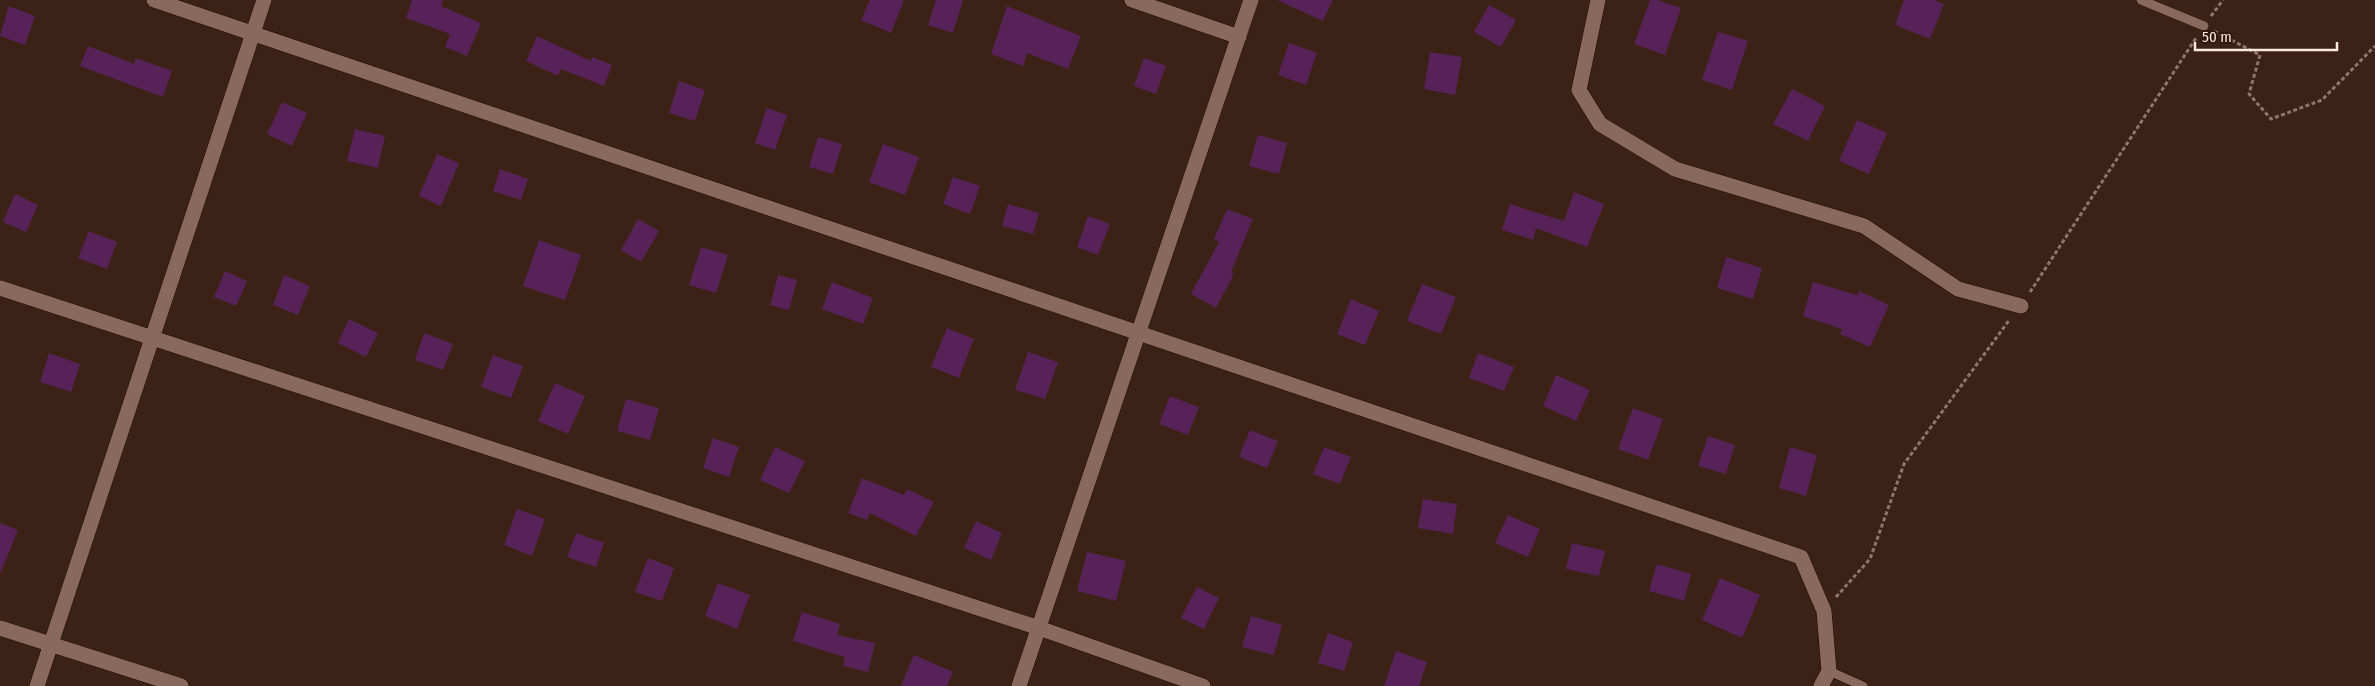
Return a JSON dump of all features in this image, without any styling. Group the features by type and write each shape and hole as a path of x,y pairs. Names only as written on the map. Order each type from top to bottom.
{"street":[{"path":"154,0 1802,557 1824,611 1829,671 1821,686"},
{"path":"37,686 264,0"},
{"path":"1132,0 1239,37"},
{"path":"1019,686 1251,0"},
{"path":"1598,0 1579,90 1600,124 1675,169 1864,226 1958,289 2020,306"},
{"path":"0,288 1039,628 1203,686"},
{"path":"0,628 181,686"}],"lane":[{"path":"2141,0 2204,26"},
{"path":"1829,671 1863,686"}],"path":[{"path":"1824,611 1870,559 1904,464 2020,306 2223,0"},
{"path":"2204,26 2260,55 2249,94 2272,118 2322,100 2375,46"}],"building":[{"path":"412,0 443,0 441,6 481,23 467,56 445,47 450,34 406,18"},
{"path":"870,0 904,0 891,33 861,20"},
{"path":"936,0 963,0 953,33 928,25"},
{"path":"1277,0 1333,0 1323,21"},
{"path":"1650,0 1657,0 1681,8 1665,55 1634,44"},
{"path":"1904,0 1934,0 1944,4 1930,39 1895,25"},
{"path":"1489,5 1516,20 1501,47 1474,32"},
{"path":"9,6 35,16 25,45 0,36"},
{"path":"1007,6 1081,36 1068,69 1027,53 1023,66 991,54"},
{"path":"1718,32 1748,41 1732,90 1702,80"},
{"path":"537,36 591,61 592,57 612,65 604,86 561,69 558,76 526,61"},
{"path":"1289,43 1317,53 1306,85 1278,75"},
{"path":"88,46 134,64 136,58 172,71 163,97 80,66"},
{"path":"1430,52 1462,57 1455,95 1424,89"},
{"path":"1144,58 1166,66 1156,94 1134,86"},
{"path":"679,81 705,90 695,121 669,113"},
{"path":"1792,89 1825,106 1808,141 1773,124"},
{"path":"282,102 307,113 292,146 267,134"},
{"path":"767,108 787,115 775,150 755,143"},
{"path":"1857,120 1887,133 1869,174 1839,161"},
{"path":"355,129 385,136 378,168 347,161"},
{"path":"1258,135 1287,143 1279,174 1249,166"},
{"path":"818,137 842,144 833,174 809,167"},
{"path":"883,144 919,157 905,195 869,182"},
{"path":"437,154 459,163 441,206 419,196"},
{"path":"500,169 528,179 521,200 493,191"},
{"path":"953,177 980,186 970,214 943,204"},
{"path":"1574,192 1604,204 1587,247 1536,228 1533,240 1502,230 1510,204 1564,221"},
{"path":"15,194 38,205 26,232 3,222"},
{"path":"1008,204 1039,213 1033,234 1002,226"},
{"path":"1227,209 1253,219 1231,272 1234,274 1216,308 1191,294 1219,242 1214,239"},
{"path":"1088,216 1110,224 1098,255 1077,247"},
{"path":"638,219 659,231 641,262 621,250"},
{"path":"89,231 117,242 107,269 78,258"},
{"path":"539,240 581,255 565,300 523,286"},
{"path":"701,247 728,255 716,293 689,285"},
{"path":"1726,257 1762,268 1753,299 1717,288"},
{"path":"225,271 247,281 236,306 214,297"},
{"path":"284,275 310,286 298,315 273,305"},
{"path":"778,275 797,280 789,310 770,305"},
{"path":"832,282 873,298 863,324 822,309"},
{"path":"1813,282 1857,295 1859,291 1889,305 1870,347 1840,334 1842,329 1803,316"},
{"path":"1422,284 1456,297 1441,334 1407,321"},
{"path":"1351,299 1379,311 1365,345 1337,334"},
{"path":"349,319 378,333 366,357 338,343"},
{"path":"947,328 974,339 959,378 931,367"},
{"path":"424,333 453,344 443,370 415,360"},
{"path":"1028,352 1058,362 1045,399 1015,390"},
{"path":"49,353 80,364 71,392 40,382"},
{"path":"1478,353 1514,367 1504,391 1469,378"},
{"path":"493,355 523,366 511,398 481,387"},
{"path":"1556,375 1590,390 1576,421 1543,406"},
{"path":"555,383 585,396 568,434 538,421"},
{"path":"1170,396 1199,407 1188,435 1159,424"},
{"path":"626,399 659,408 650,440 617,431"},
{"path":"1633,408 1663,419 1648,460 1618,449"},
{"path":"1250,430 1278,441 1267,468 1239,457"},
{"path":"1708,436 1735,445 1726,474 1698,466"},
{"path":"713,438 739,447 729,477 703,468"},
{"path":"775,447 805,461 789,493 760,480"},
{"path":"1324,447 1351,457 1340,484 1313,474"},
{"path":"1790,447 1817,455 1806,496 1779,488"},
{"path":"862,478 904,495 907,489 934,502 916,536 870,513 867,520 848,513"},
{"path":"1423,499 1457,504 1453,534 1418,528"},
{"path":"517,509 545,519 532,556 504,545"},
{"path":"1508,515 1540,529 1528,557 1495,543"},
{"path":"976,521 1002,533 991,560 964,548"},
{"path":"0,523 18,530 1,572 0,572"},
{"path":"576,533 604,543 596,567 567,557"},
{"path":"1572,543 1605,551 1599,576 1566,569"},
{"path":"1087,552 1126,561 1116,601 1077,591"},
{"path":"648,558 674,568 662,601 635,592"},
{"path":"1657,564 1691,574 1684,601 1649,591"},
{"path":"1720,578 1760,595 1742,638 1702,620"},
{"path":"718,583 750,595 737,629 705,616"},
{"path":"1197,587 1219,598 1204,629 1181,618"},
{"path":"802,612 840,624 837,635 875,643 868,672 843,666 845,657 793,641"},
{"path":"1251,616 1282,625 1274,655 1242,647"},
{"path":"1328,633 1353,642 1344,671 1318,663"},
{"path":"1396,651 1427,662 1419,686 1384,686"},
{"path":"914,655 953,672 947,686 901,686"}]}
